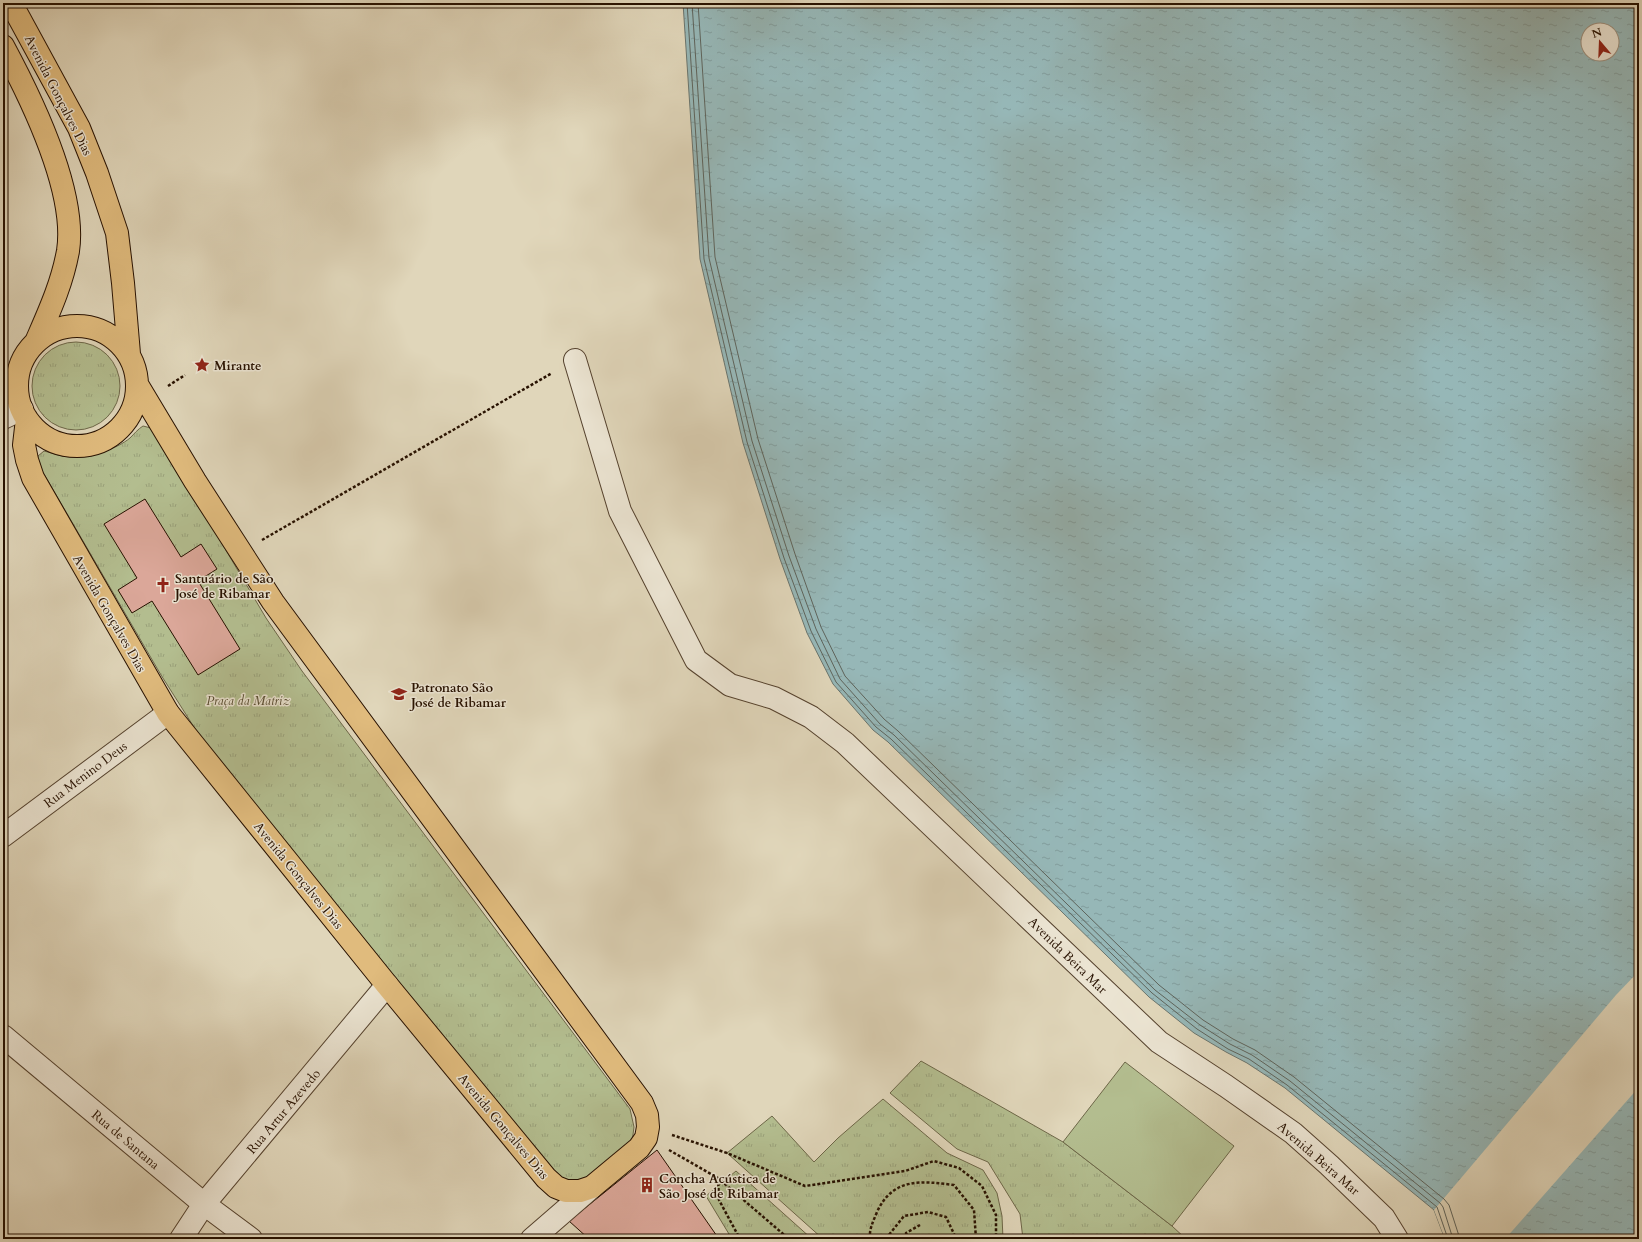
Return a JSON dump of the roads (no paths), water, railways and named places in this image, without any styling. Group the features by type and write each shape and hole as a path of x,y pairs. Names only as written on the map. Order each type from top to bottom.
{"main road":[{"name":"Avenida Gonçalves Dias","path":"11,3 79,128 97,173 116,233 123,283 129,354"},
{"path":"3,46 40,121 64,190 69,224 68,250 63,275 36,342"},
{"path":"68,326 85,326 108,334 118,341 129,354 136,370 138,386 134,405 125,422 112,435 94,444 75,446 57,442 40,433 17,415 17,388 20,366 26,353 36,342 50,332 68,326"},
{"name":"Avenida Gonçalves Dias","path":"17,415 27,460 33,478 168,712 387,985 546,1178 556,1187 566,1191 580,1191 592,1187 639,1148 647,1132 647,1115 642,1103 273,602 195,481 138,386"}],"street":[{"name":"Avenida Beira Mar","path":"575,360 620,511 696,660 730,685 774,698 811,717 845,743 1159,1042 1226,1086 1293,1133 1329,1164 1384,1218 1397,1239"},
{"name":"Rua Menino Deus","path":"3,836 168,712"},
{"name":"Rua Artur Azevedo","path":"181,1239 204,1204 387,985"},
{"name":"Rua de Santana","path":"3,1036 204,1204 251,1239"},
{"path":"532,1239 592,1187"}],"water":[{"path":"683,3 1639,3 1639,1239 1445,1239 1434,1210 1285,1088 1247,1063 1194,1033 1149,997 888,742 873,730 833,684 807,633 780,559 743,443 700,259"}],"place":[{"name":"Mirante","path":"202,365"},
{"name":"Santuário de São José de Ribamar","path":"163,585"},
{"name":"Patronato São José de Ribamar","path":"399,694"},
{"name":"Concha Acústica de São José de Ribamar","path":"647,1185"}],"park label":[{"name":"Praça da Matriz","path":"248,700"}]}
